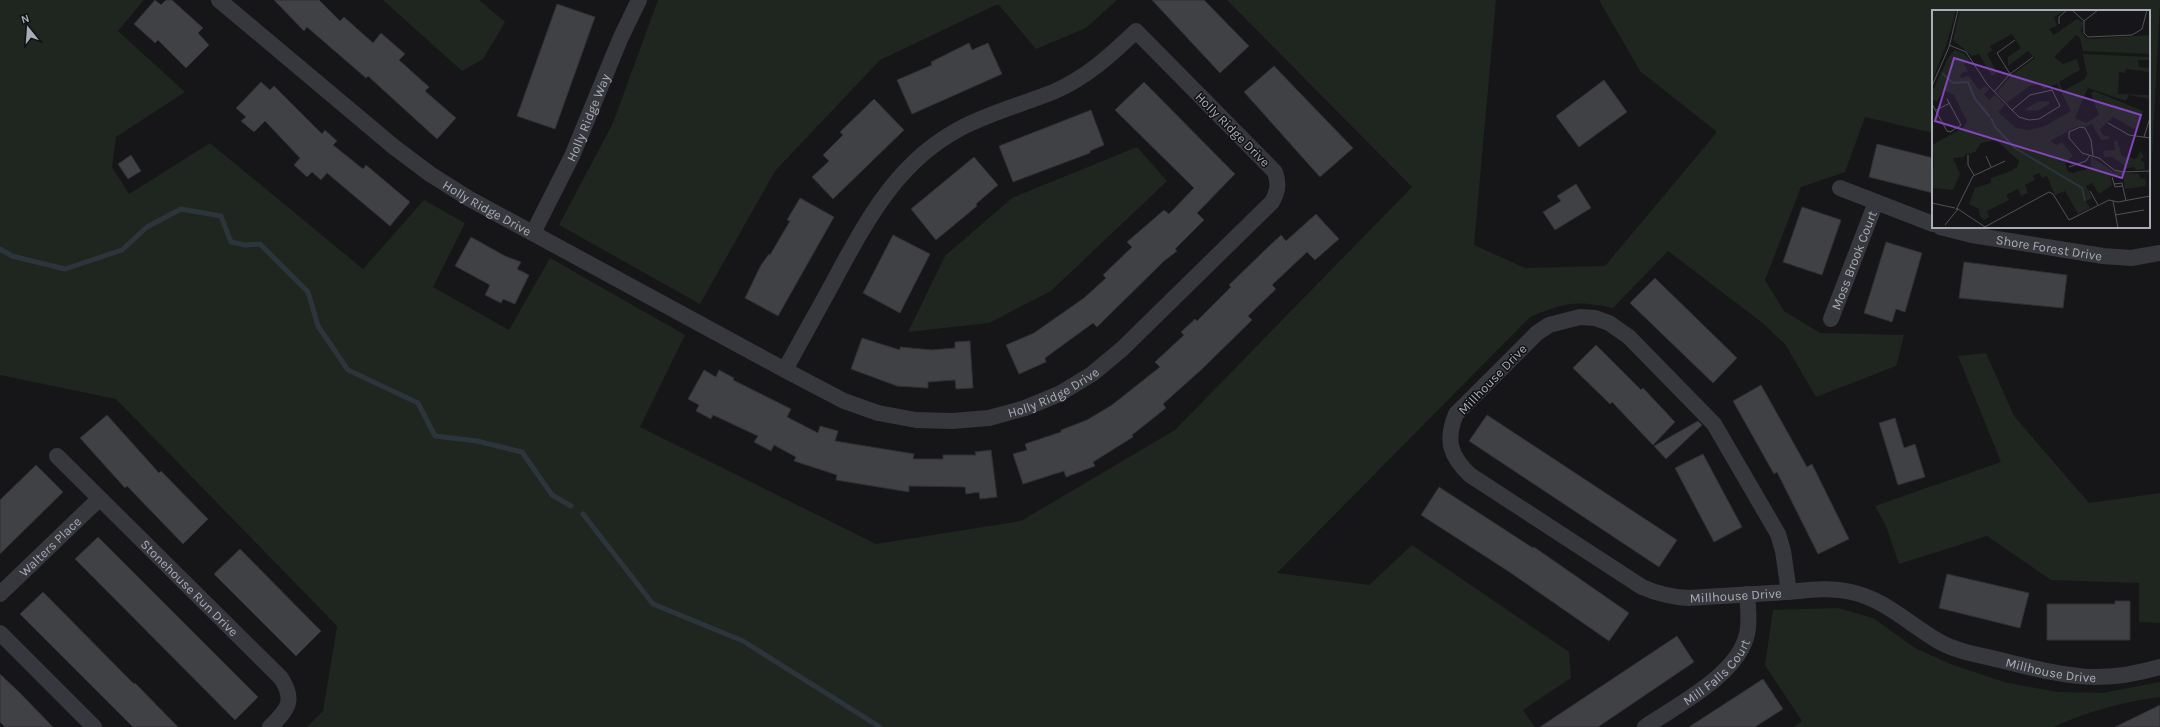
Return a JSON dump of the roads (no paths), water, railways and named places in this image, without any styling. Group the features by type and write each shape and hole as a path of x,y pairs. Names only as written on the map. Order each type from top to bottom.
{"street":[{"name":"Holly Ridge Drive","path":"219,0 394,147 430,174 468,198 785,370 844,401 878,413 916,420 952,421 989,418 1025,408 1059,394 1092,374 1122,348 1272,202 1276,193 1278,182 1275,172 1136,31 1103,62 1079,78 1053,92 1006,108 962,127 923,154 891,185 867,221 785,370"},
{"name":"Holly Ridge Way","path":"533,233 572,156 621,37 639,0"},
{"path":"1840,188 1932,224"},
{"name":"Moss Brook Court","path":"1831,319 1876,202"},
{"name":"Shore Forest Drive","path":"1944,228 1972,235 2103,256 2131,258 2160,253"},
{"name":"Millhouse Drive","path":"1789,592 1783,551 1778,534 1714,424 1629,337 1609,323 1595,318 1580,317 1549,325 1537,333 1456,414 1451,426 1450,440 1452,453 1459,465 1470,475 1655,593 1672,597 1789,592 1830,589 1870,597 1941,642 1963,651 2057,674 2104,678 2128,675 2160,666"},
{"name":"Stonehouse Run Drive","path":"57,456 281,678 287,686 290,696 288,707 270,727"},
{"name":"Walters Place","path":"0,594 99,499"},
{"name":"Mill Falls Court","path":"1645,727 1719,677 1737,658 1747,635 1749,621 1747,594"},
{"path":"0,633 94,727"}],"waterway":[{"path":"0,249 12,256 65,269 122,250 147,227 181,209 221,216 231,242 245,245 260,244 308,292 318,326 348,370 418,403 435,436 477,441 522,452 552,495 571,506"},
{"path":"583,514 653,604 743,641 880,727"}]}
